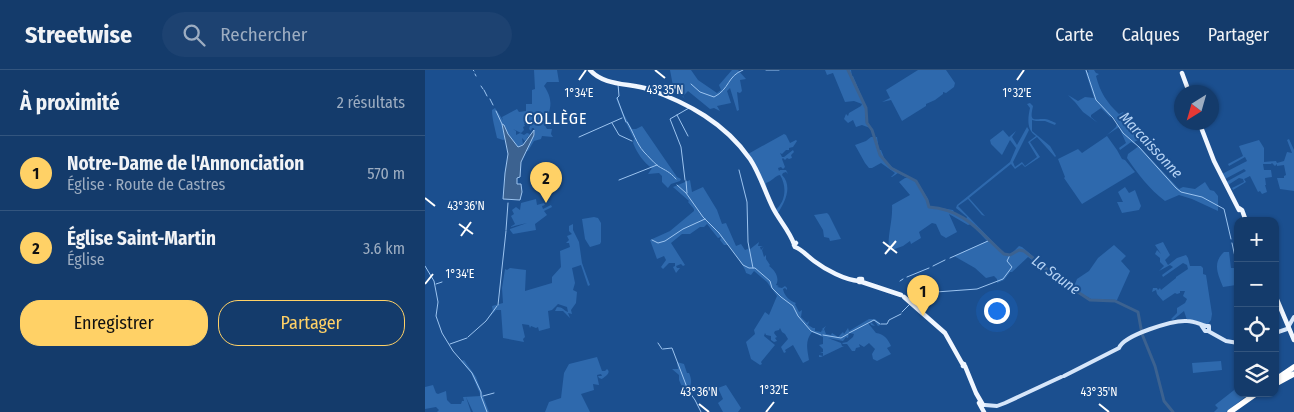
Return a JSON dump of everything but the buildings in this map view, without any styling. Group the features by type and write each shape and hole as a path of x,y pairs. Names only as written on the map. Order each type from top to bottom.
{"highway":[{"path":"1279,380 1294,367"},
{"path":"1279,381 1294,373"},
{"path":"1279,382 1294,378"},
{"path":"1229,412 1248,397"},
{"path":"1229,412 1251,397"}],"main road":[{"path":"590,70 598,77 645,88 692,107 724,129 751,161 775,213 796,245 818,264 860,282 903,296 945,331 984,409 1005,403 1094,362 1141,332 1156,328 1183,321 1193,321 1209,326 1209,330 1217,336 1234,343"},
{"path":"1182,71 1185,85"},
{"path":"1203,130 1215,163 1244,217"},
{"path":"1279,305 1289,324 1294,342"}],"shaded area":[{"path":"534,70 557,70 559,82 547,82 544,86 549,96 550,105 544,124 547,129 552,129 551,134 553,137 542,136 541,139 534,141 528,151 525,151 530,139 535,135 534,128 531,131 529,129 531,122 528,126 526,123 524,124 524,130 521,133 513,129 516,131 516,135 520,133 524,135 530,134 525,141 522,138 523,144 518,147 503,128 506,139 497,138 492,110 495,108 503,120 502,117 517,109 519,112 526,111 526,104 532,104 532,90 535,89"},
{"path":"670,70 691,70 698,80 717,93 721,90 719,85 732,70 738,70 746,79 740,80 742,91 740,93 737,92 739,110 737,111 730,88 727,91 731,103 717,106 720,111 714,108 710,109 688,91 683,96 685,99 673,86"},
{"path":"825,70 851,70 867,109 867,120 865,111 866,123 870,128 862,125 856,127 853,120 848,123 844,119 846,114 848,116 849,113 862,104 854,101 845,102 833,73 827,75"},
{"path":"918,70 946,70 955,83 954,87 946,93 943,92 935,100 902,121 891,100 882,102 890,98 886,90"},
{"path":"1085,70 1089,73 1088,70 1094,70 1099,74 1096,76 1098,82 1111,106 1119,114 1123,112 1142,138 1134,142 1137,145 1131,142 1120,150 1119,148 1126,143 1119,127 1107,135 1116,127 1117,123 1126,135 1114,118 1110,115 1111,118 1101,108 1091,115 1098,123 1083,112 1068,95 1078,101 1085,97 1094,98"},
{"path":"617,97 632,129 642,126 677,177 681,179 680,181 671,184 668,188 662,182 662,176 659,173 648,174 652,168 644,161 633,143 634,139 624,119"},
{"path":"1030,103 1033,106 1033,119 1046,119 1056,123 1055,125 1045,121 1032,120 1032,131 1050,146 1056,156 1037,137 1030,142 1040,157 1025,167 1022,164 1015,169 1011,164 969,198 985,216 968,199 958,206 1005,254 1011,254 1019,246 1022,247 1069,286 1067,287 1028,257 1010,272 1004,280 997,283 997,279 994,276 986,278 975,268 954,256 987,241 971,224 968,225 949,214 957,232 946,238 941,235 936,224 932,223 919,232 921,238 911,244 910,241 903,246 889,251 892,205 910,195 899,182 908,178 898,173 891,177 895,173 881,163 869,168 855,145 871,137 877,137 879,150 881,150 885,160 893,168 917,181 928,199 929,206 953,210 955,214 966,219 967,217 956,208 957,205 1010,162 1016,148 1010,140 1002,155 991,144 990,140 1003,130 1009,137 1016,131 1012,137 1017,145 1027,127 1029,130 1013,162 1015,167 1022,162 1025,166 1037,157 1028,142 1036,136 1033,133 1029,127 1030,108 1027,104"},
{"path":"502,124 518,147 523,145 534,130 534,135 521,162 520,177 517,178 517,184 521,184 520,200 503,199 508,154"},
{"path":"784,134 790,143 797,141 789,150 782,154 780,153 784,157 793,150 794,152 791,155 792,158 782,159 785,167 783,169 781,167 778,168 779,171 786,170 788,174 786,172 782,175 787,184 787,195 777,214 775,210 779,207 784,194 782,179 780,175 776,176 766,183 767,191 748,154"},
{"path":"1107,136 1122,159 1135,172 1082,204 1064,178 1058,159 1078,149 1082,153"},
{"path":"1289,139 1294,150 1294,191 1280,189 1277,178 1284,178 1286,175 1284,165 1277,166 1277,164 1275,166 1272,163 1263,164 1264,170 1271,170 1272,177 1265,178 1267,192 1262,194 1260,191 1258,192 1250,176 1244,179 1246,182 1233,190 1232,188 1244,182 1243,179 1239,178 1228,185 1226,182 1246,171 1244,169 1225,179 1222,174 1247,161 1245,157 1229,166 1228,164 1243,156 1239,146 1259,140 1264,148 1264,162 1276,161 1277,163 1284,161 1287,152 1292,153 1287,140"},
{"path":"1139,146 1179,189 1183,187 1195,189 1205,182 1210,190 1214,191 1218,196 1218,211 1179,195 1165,201 1144,181 1127,158 1128,154"},
{"path":"690,180 692,192 703,187 717,210 722,224 726,223 736,246 741,244 745,250 748,249 749,243 749,250 759,242 758,246 763,246 760,247 761,250 764,247 762,250 764,257 766,255 769,266 777,277 776,285 779,286 777,287 782,288 785,286 787,288 787,290 783,289 784,293 796,303 799,312 802,310 801,317 807,323 809,321 808,325 815,328 815,331 821,332 822,330 824,331 822,329 826,326 824,329 826,334 831,335 832,333 838,337 843,332 844,334 848,328 849,331 869,319 875,319 880,325 878,326 874,320 871,322 875,326 871,325 870,322 868,323 876,333 881,334 887,339 891,346 887,348 891,354 877,361 873,359 872,354 875,349 869,343 864,347 859,344 860,347 852,351 847,344 842,343 847,342 853,337 854,334 849,333 848,338 846,337 843,341 828,338 844,346 821,357 819,357 819,355 823,356 823,353 820,352 823,352 823,349 819,345 823,344 823,337 812,332 807,342 809,360 803,363 793,345 785,350 786,352 784,353 781,347 788,339 780,328 774,333 777,341 774,342 771,340 771,336 765,333 764,336 775,345 761,362 762,364 760,365 751,359 746,342 755,334 754,330 765,312 769,315 777,296 767,282 754,271 751,275 746,273 728,245 724,245 720,240 721,237 718,238 707,224 690,234 682,234 671,243 685,265 676,266 680,268 676,273 673,267 675,263 669,263 663,269 661,267 666,260 664,256 657,259 650,240 670,231 694,211 689,201 673,187"},
{"path":"1125,187 1129,193 1135,190 1141,206 1139,210 1122,213 1117,202 1123,202 1118,192"},
{"path":"536,199 537,205 544,203 543,209 551,205 552,207 544,211 547,215 535,224 536,230 513,234 510,229 527,223 510,227 515,224 511,216 514,214 512,210 516,207 520,210 521,203"},
{"path":"827,213 841,239 830,241 829,238 824,237 823,230 814,215"},
{"path":"598,218 601,223 601,242 590,247 585,239 582,219"},
{"path":"573,224 573,230 579,242 582,263 590,285 588,286 581,265 572,268 575,283 573,290 577,292 576,303 571,310 572,314 568,313 570,318 563,311 555,311 559,307 568,312 567,307 558,304 548,311 550,328 539,331 538,327 531,326 530,328 529,325 522,324 525,337 523,339 524,342 503,338 501,310 496,310 484,323 493,312 492,306 503,303 502,288 505,269 526,270 525,291 552,283 552,277 561,267 560,251 570,247 569,243 566,243 569,240 567,236 572,234 569,231 569,226"},
{"path":"1163,242 1170,255 1165,260 1168,265 1177,258 1186,255 1190,266 1201,266 1203,268 1203,274 1206,275 1212,314 1208,324 1205,325 1187,320 1184,311 1173,320 1171,319 1177,313 1177,308 1185,303 1187,299 1183,296 1185,291 1175,293 1163,301 1156,290 1152,292 1153,288 1158,290 1160,288 1161,290 1188,269 1187,265 1183,263 1163,277 1162,275 1173,267 1170,265 1159,271 1164,266 1160,262 1160,258 1155,254 1157,250 1161,254 1155,245"},
{"path":"1114,245 1126,256 1121,261 1130,271 1117,300 1091,299 1073,289 1077,279 1089,271 1098,258"},
{"path":"1224,252 1229,252 1231,268 1234,268 1234,285 1223,287 1217,269 1220,256"},
{"path":"597,357 602,371 607,369 609,372 602,379 598,376 602,376 601,374 597,375 599,385 593,384 594,390 581,394 590,412 545,412 549,402 561,398 564,373 569,364"},
{"path":"464,360 476,377 489,412 473,412 466,397 471,412 437,412 439,410 436,407 425,409 425,387 433,385 438,394 446,391 447,400 451,404 461,404 464,401 463,397 481,396 471,373 461,361"},
{"path":"1221,361 1222,370 1193,373 1192,363"},
{"path":"677,362 684,364 687,373 690,375 691,385 687,391 683,389 679,375 672,369 678,369"},
{"path":"726,385 741,408 738,412 723,412 718,403 723,399 718,388"},
{"path":"1234,390 1234,397 1245,397 1226,412 1214,412 1218,408 1215,405"}],"waterway":[{"path":"691,84 700,92 714,97 723,90 734,76 743,70"},
{"path":"766,70 779,70"},
{"name":"La Saune","path":"848,70 866,108 867,123 872,130 880,155 891,168 916,181 929,207 942,209 962,217 1004,254 1010,255 1019,250 1024,251 1067,285 1090,300 1115,301 1138,312 1142,334 1155,366 1164,401 1173,412"},
{"name":"Marcaissonne","path":"1086,70 1096,100 1113,118 1123,133 1139,147 1176,188 1181,192 1202,197 1224,209 1231,239"},
{"path":"618,84 619,96 617,98 626,122"},
{"path":"484,90 487,96"},
{"path":"490,99 493,105"},
{"path":"685,180 681,147 670,119 689,108"},
{"path":"496,111 502,124"},
{"path":"677,115 688,136"},
{"path":"579,137 622,118"},
{"path":"627,122 644,152 658,166 676,179"},
{"path":"612,123 619,135 632,141"},
{"path":"619,180 657,165"},
{"path":"739,170 747,202 748,242 753,268"},
{"path":"686,181 687,193"},
{"path":"677,185 686,193 703,217 719,233 743,265 755,268 770,281 772,288 793,306 798,316 811,331 821,335"},
{"path":"506,230 508,203"},
{"path":"652,240 658,243 665,241 683,229 705,219"},
{"path":"498,305 506,231"},
{"path":"950,258 988,241"},
{"name":"Marcaissonne","path":"1232,243 1236,262"},
{"path":"936,292 977,289 1003,279 1012,267 1007,261 1010,255"},
{"path":"933,266 945,260"},
{"path":"425,266 434,281 438,302 436,316 442,333 453,351 472,373 481,392 487,412"},
{"path":"907,277 929,268"},
{"path":"436,284 442,282"},
{"path":"913,302 926,295"},
{"path":"902,312 910,304"},
{"path":"468,337 486,321 497,306"},
{"path":"881,324 887,324 889,320 901,314"},
{"path":"849,333 874,320 880,324"},
{"path":"823,335 841,338 848,334"},
{"path":"450,344 467,338"},
{"path":"658,343 662,349"},
{"path":"663,349 672,348 688,390 701,412"},
{"path":"483,396 494,393"}],"place":[{"name":"Église Saint-Martin","path":"546,203"},
{"name":"Notre-Dame de l'Annonciation","path":"923,316"}],"district":[{"name":"COLLÈGE","path":"556,118"}]}
